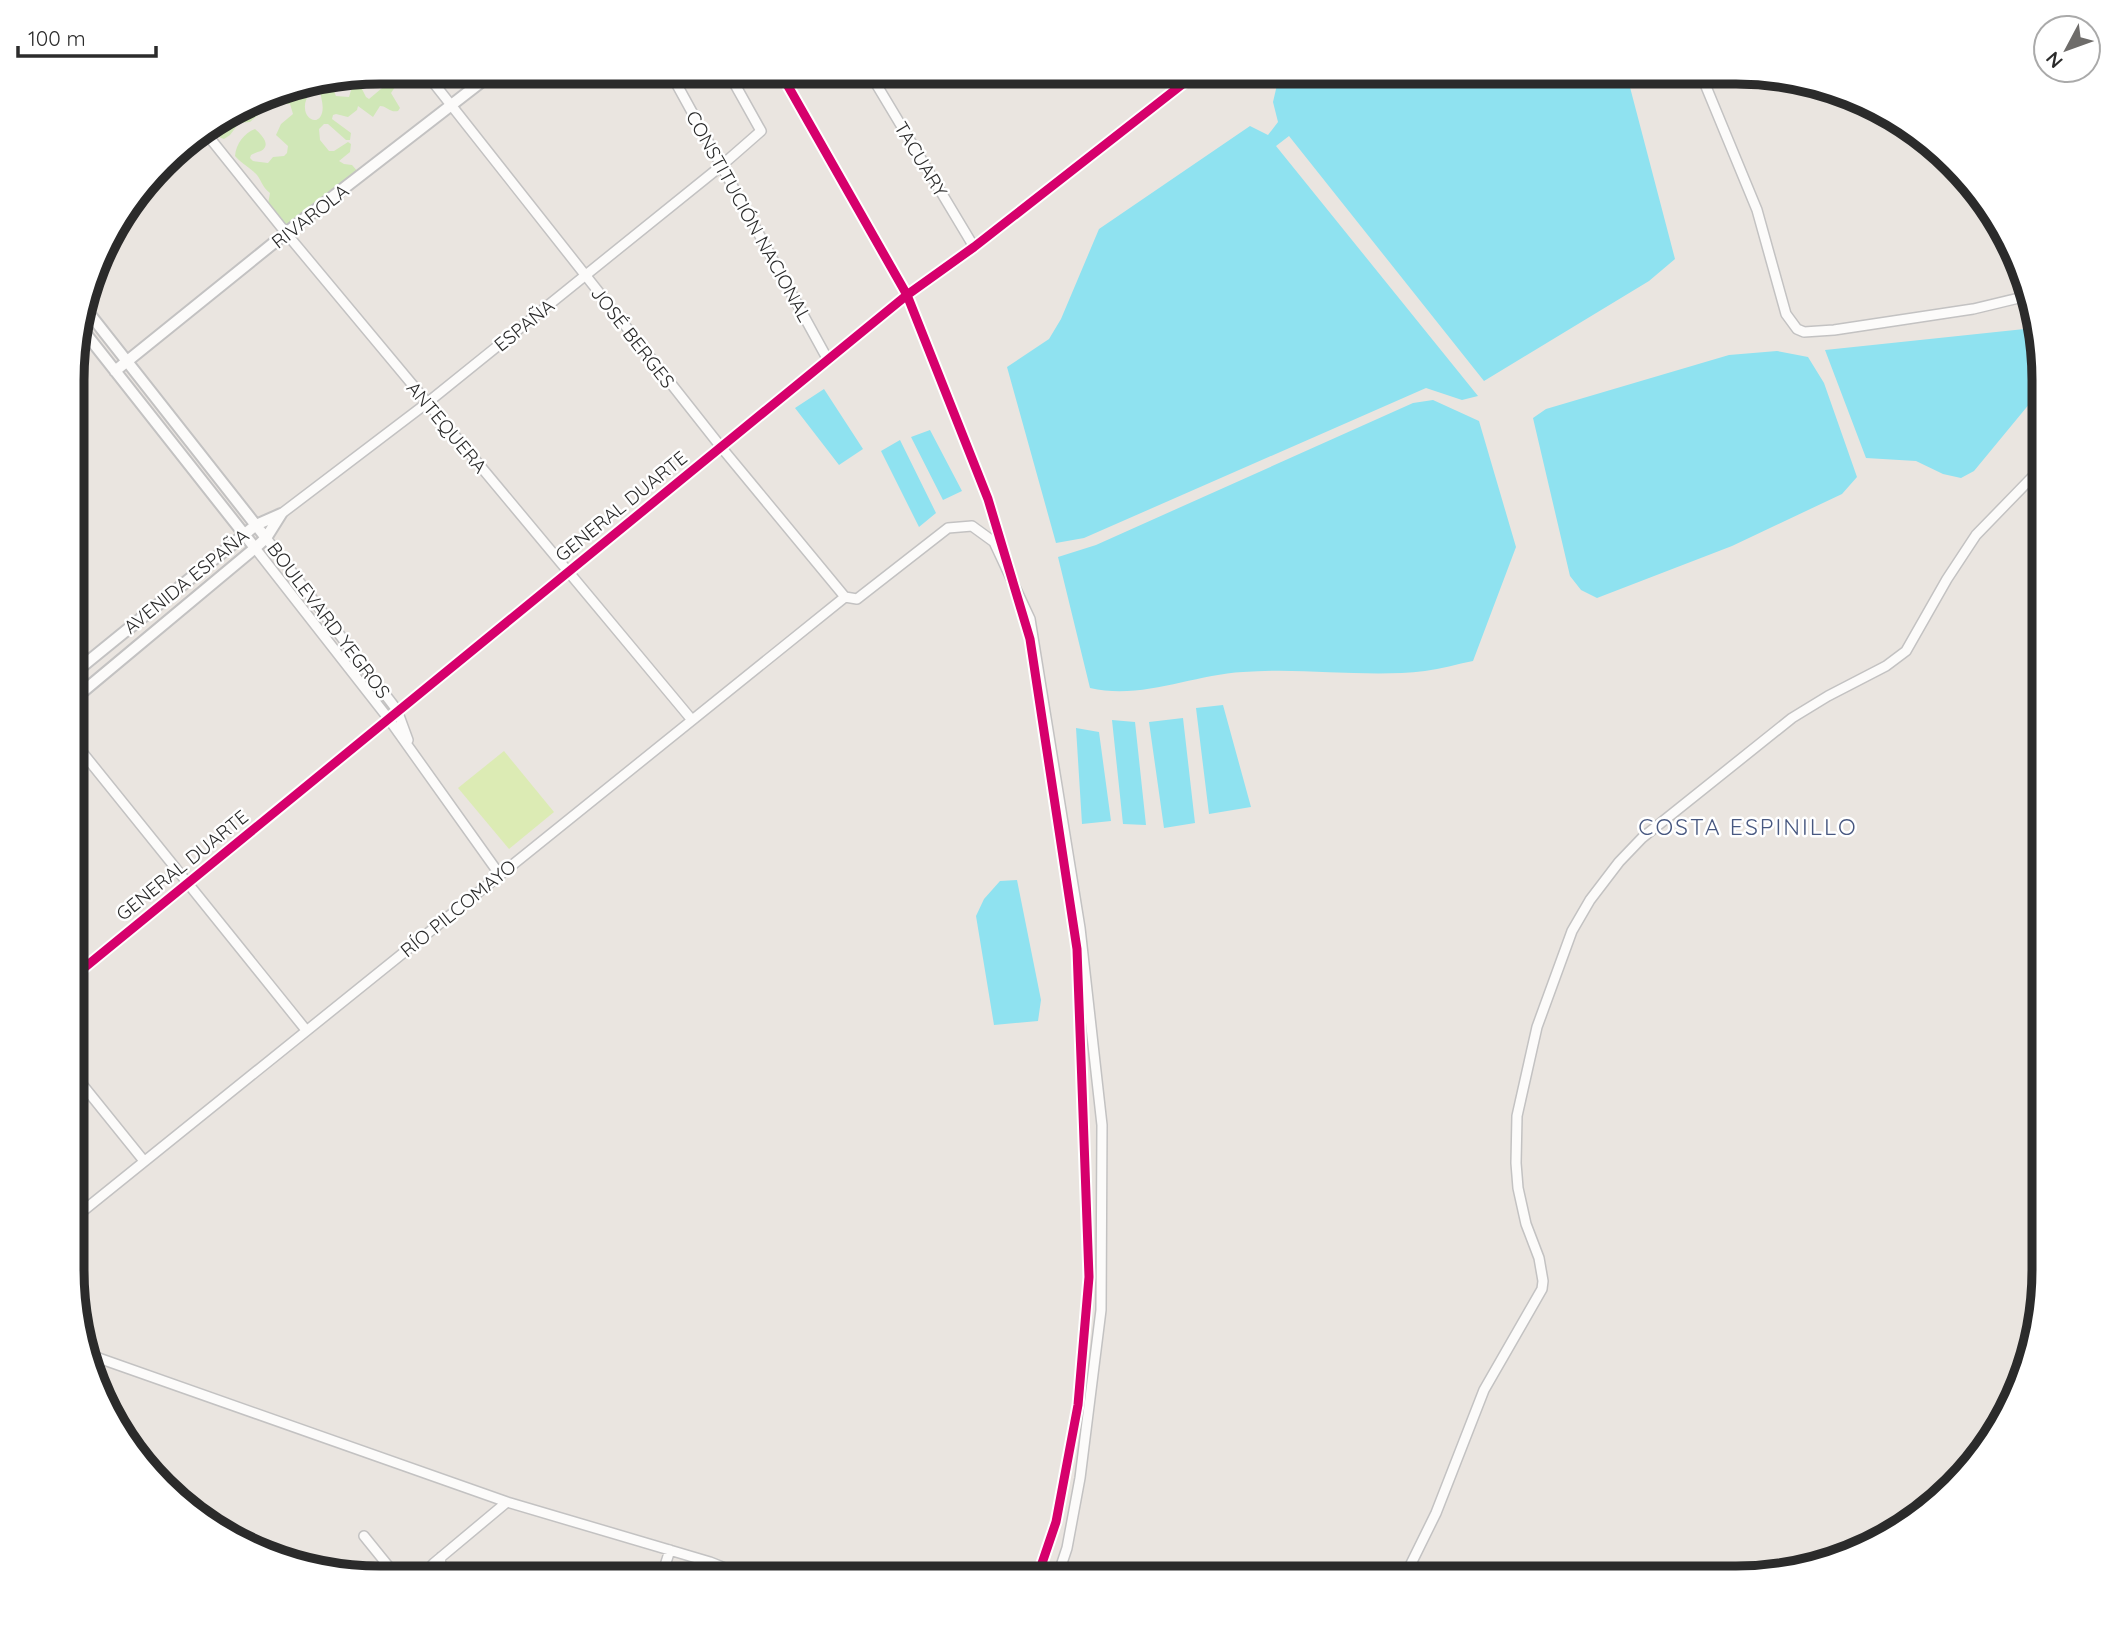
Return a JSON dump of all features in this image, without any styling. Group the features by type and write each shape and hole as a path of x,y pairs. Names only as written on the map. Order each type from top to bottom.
{"street":[{"name":"JOSÉ BERGES","path":"435,84 721,447 845,597"},
{"name":"RIVAROLA","path":"115,371 286,233 479,84"},
{"name":"CONSTITUCIÓN NACIONAL","path":"677,84 828,360"},
{"name":"ESPAÑA","path":"281,514 427,403 761,131 735,84"},
{"name":"TACUARY","path":"876,84 974,247"},
{"path":"1171,84 1175,90"},
{"name":"GENERAL DUARTE","path":"84,968 907,295 974,247 1183,84"},
{"path":"1705,84 1757,210 1786,314 1797,329 1804,332 1834,330 1973,309 2020,298"},
{"name":"ANTEQUERA","path":"210,138 567,573 692,720"},
{"name":"BOULEVARD YEGROS","path":"91,316 267,538 397,710 411,748"},
{"name":"BOULEVARD YEGROS","path":"88,336 411,748"},
{"path":"1410,1566 1436,1513 1484,1390 1542,1289 1544,1281 1539,1258 1526,1224 1518,1188 1517,1116 1537,1027 1572,931 1590,900 1624,855 1642,838 1792,718 1906,652 1947,579 1976,535 2032,477"},
{"name":"AVENIDA ESPAÑA","path":"84,665 256,525 281,514"},
{"name":"AVENIDA ESPAÑA","path":"84,691 267,538 281,514"},
{"name":"RÍO PILCOMAYO","path":"84,1210 845,597 857,599 948,528 972,526 994,542 1030,619 1080,928 1102,1125 1101,1310 1080,1478 1061,1566"},
{"path":"411,748 500,875"},
{"path":"84,755 306,1030"},
{"path":"84,1087 144,1161"},
{"path":"98,1358 507,1502 720,1566"},
{"path":"432,1566 507,1502"},
{"path":"364,1536 388,1566"},
{"path":"665,1566 670,1550"},
{"path":"440,1566 441,1557"}],"green space":[{"path":"387,84 413,84 395,87 391,93 400,108 398,111 380,106 373,117 358,106 348,117 333,115 332,119 351,133 350,140 346,140 328,124 319,129 320,140 329,151 334,151 348,142 351,144 350,152 339,161 352,165 359,173 288,227 284,226 268,204 270,193 257,175 235,156 241,140 255,129 266,146 251,155 253,161 268,163 273,157 284,156 288,146 276,135 281,124 293,114 290,104 273,106 250,122 239,123 224,139 215,135 249,115 304,94 310,93 305,108 312,120 318,119 323,110 321,90 332,89 336,96 349,97 352,87 358,85 369,99"},
{"path":"504,751 554,812 509,849 458,788"}],"water":[{"path":"1277,84 1629,84 1675,259 1649,281 1484,381 1289,136 1276,146 1478,396 1462,400 1426,388 1084,538 1056,543 1007,367 1049,339 1061,319 1099,229 1250,126 1268,135 1278,122 1273,102"},
{"path":"2027,329 2032,401 1974,471 1961,478 1943,474 1916,461 1866,458 1825,350"},
{"path":"1777,351 1808,357 1824,383 1857,477 1842,494 1732,546 1597,598 1581,590 1570,576 1533,418 1546,409 1729,355"},
{"path":"824,389 863,449 839,465 795,408"},
{"path":"1433,400 1479,421 1516,547 1473,661 1402,673 1243,672 1129,691 1090,688 1058,557 1096,545 1413,403"},
{"path":"930,430 962,491 943,500 911,437"},
{"path":"900,440 936,513 919,527 881,451"},
{"path":"1223,705 1251,807 1209,814 1196,708"},
{"path":"1183,718 1195,823 1164,828 1149,722"},
{"path":"1112,720 1135,722 1146,825 1123,824"},
{"path":"1076,728 1099,732 1111,821 1082,824"},
{"path":"1017,880 1041,1000 1038,1021 994,1025 976,916 984,899 1000,881"}],"cycle path":[{"path":"787,84 907,295 988,499 1030,639 1077,949 1089,1277 1078,1405 1056,1522 1041,1566"},
{"path":"84,968 907,295 974,247 1183,84"}],"district":[{"name":"COSTA ESPINILLO","path":"1748,826"}]}
